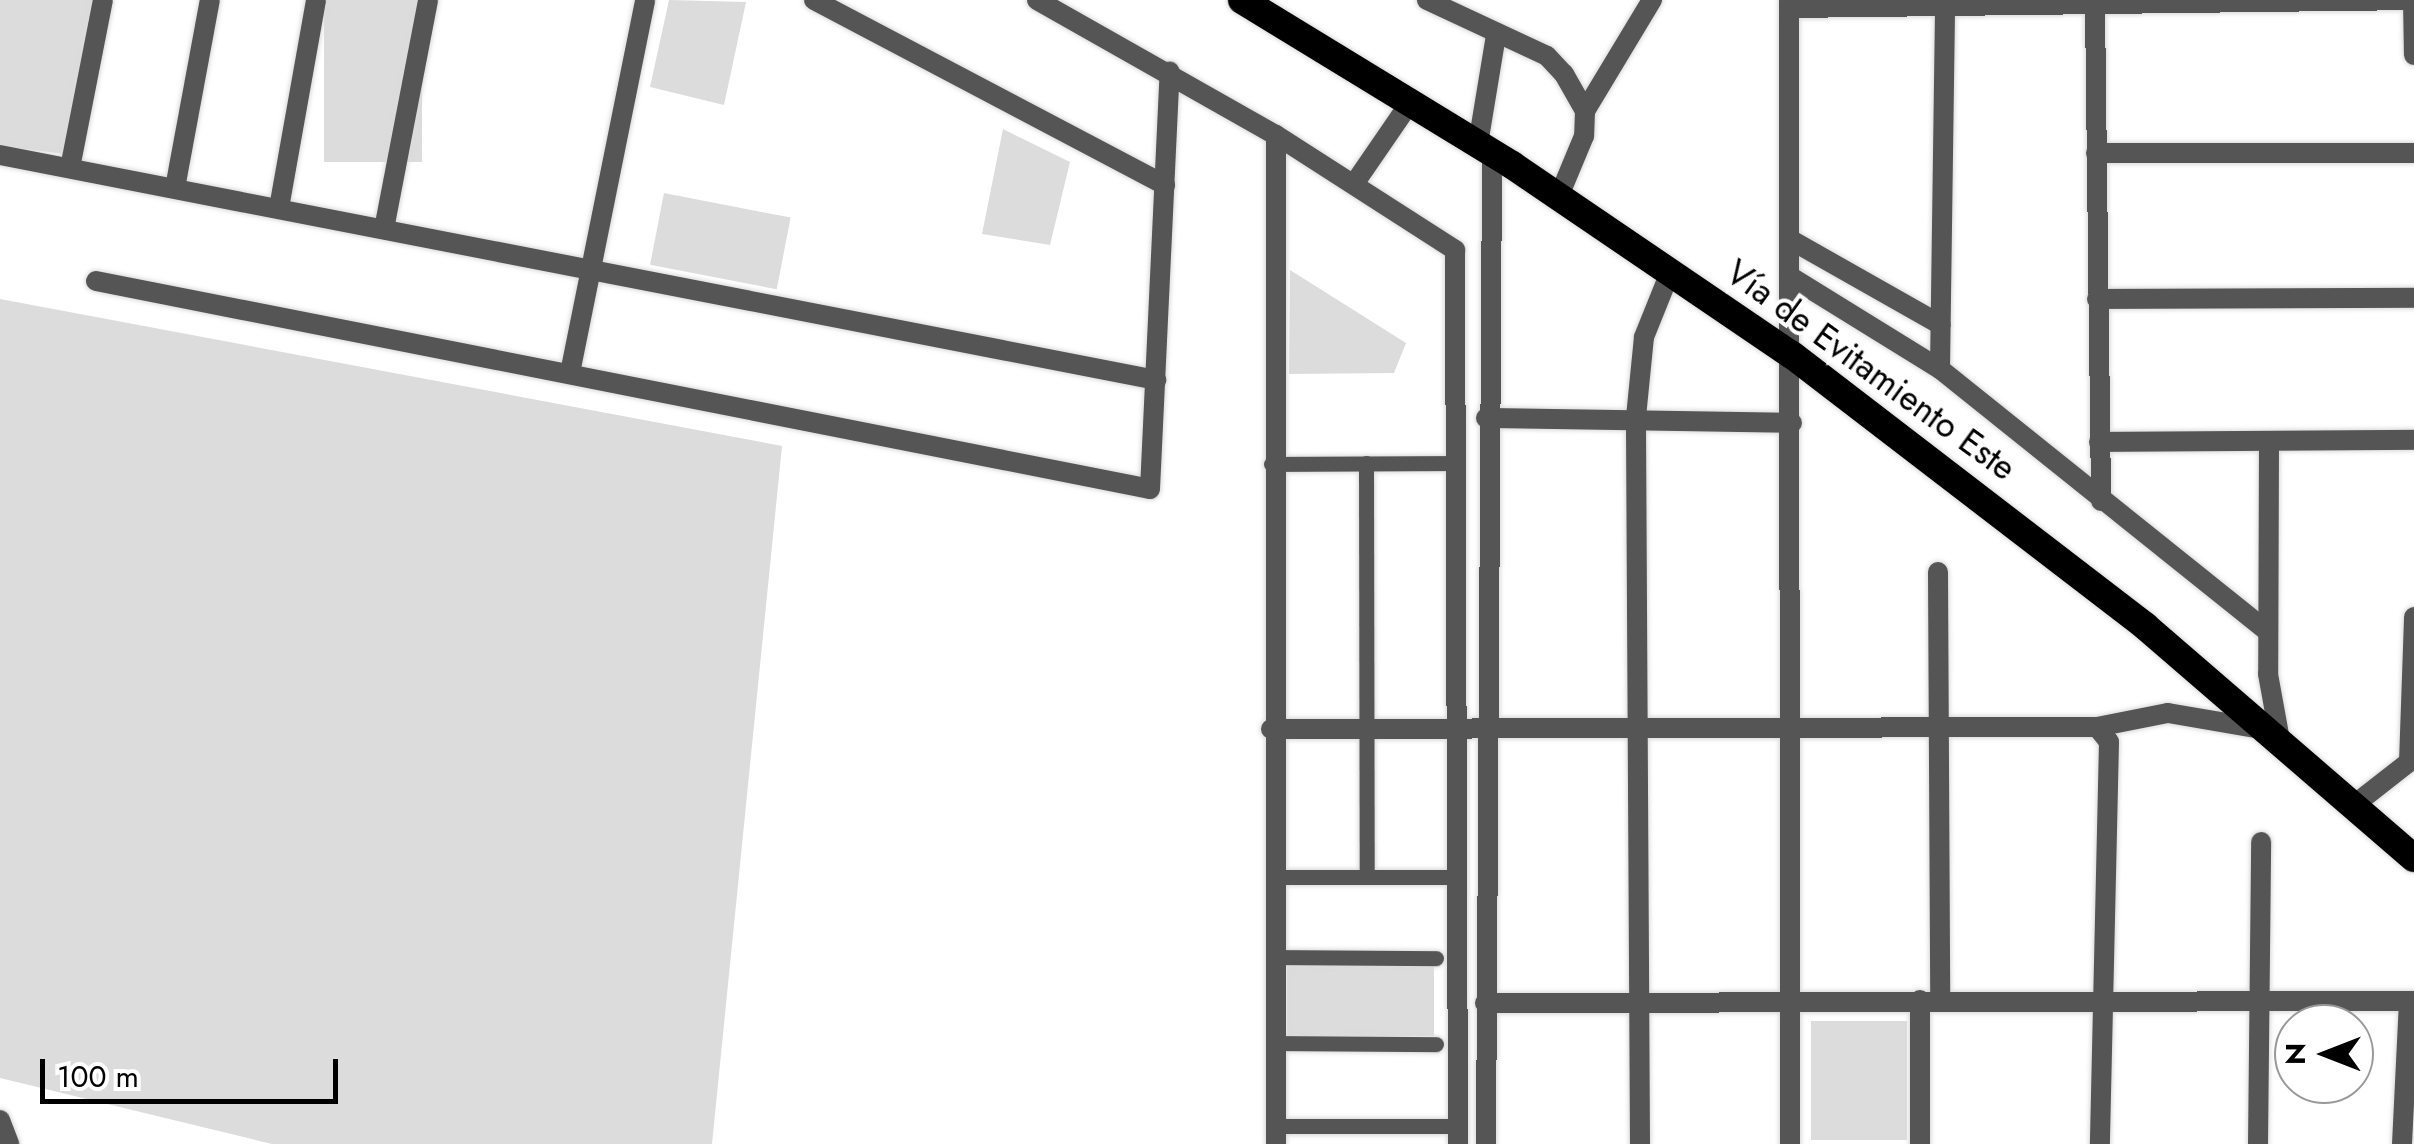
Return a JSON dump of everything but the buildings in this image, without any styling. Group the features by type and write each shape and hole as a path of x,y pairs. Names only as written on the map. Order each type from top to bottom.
{"highway":[{"name":"Vía de Evitamiento Este","path":"1251,4 1560,196 1792,355 2274,735 2414,858"}],"street":[{"path":"70,168 103,0"},
{"path":"175,188 210,0"},
{"path":"278,208 316,0"},
{"path":"384,228 428,0"},
{"path":"570,373 645,0"},
{"path":"814,0 1164,185"},
{"path":"1037,0 1170,71 1276,135 1455,250 1458,1135 1369,1126 1276,1135 1271,729 1276,135"},
{"path":"1426,0 1547,56 1585,111"},
{"path":"1560,196 1585,111 1652,0"},
{"path":"1790,1144 1789,4 1945,10 2029,3 2096,6 2413,0 2414,56"},
{"path":"2096,6 2101,501"},
{"path":"1940,369 1945,10"},
{"path":"1486,1144 1485,148 1496,34"},
{"path":"96,281 1150,490 1170,71"},
{"path":"1354,184 1411,101"},
{"path":"2096,153 2414,153"},
{"path":"0,155 1156,380"},
{"path":"1791,240 1942,325"},
{"path":"1640,1144 1636,417 1644,337 1671,270"},
{"path":"1792,277 1940,369 2267,631"},
{"path":"2097,300 2414,298"},
{"path":"1486,418 1636,417 1792,423"},
{"path":"2099,442 2414,440"},
{"path":"1271,729 2097,727 2168,713 2274,735 2267,631 2270,443"},
{"path":"1366,463 1367,877"},
{"path":"1271,464 1456,463"},
{"path":"1920,1144 1943,727 1938,572"},
{"path":"2354,805 2409,762 2414,617"},
{"path":"2097,727 2108,742 2100,1144"},
{"path":"2258,1144 2260,842"},
{"path":"1272,877 1457,877"},
{"path":"1274,957 1436,958"},
{"path":"1486,1003 2411,1001 2402,1144"},
{"path":"1274,1042 1436,1044"},
{"path":"0,1120 9,1144"},
{"path":"1369,1126 1369,1144"}],"shaded area":[{"path":"0,0 95,0 65,154 0,146"},
{"path":"324,0 422,0 422,162 324,162"},
{"path":"669,0 746,2 724,105 650,87"},
{"path":"1003,129 1070,162 1050,245 982,234"},
{"path":"664,193 791,218 777,289 650,265"},
{"path":"1290,270 1406,343 1394,373 1289,374"},
{"path":"0,299 782,446 712,1144 272,1144 0,1078"},
{"path":"1287,963 1434,963 1434,1036 1287,1036"},
{"path":"1811,1021 1907,1021 1907,1140 1811,1140"}]}
